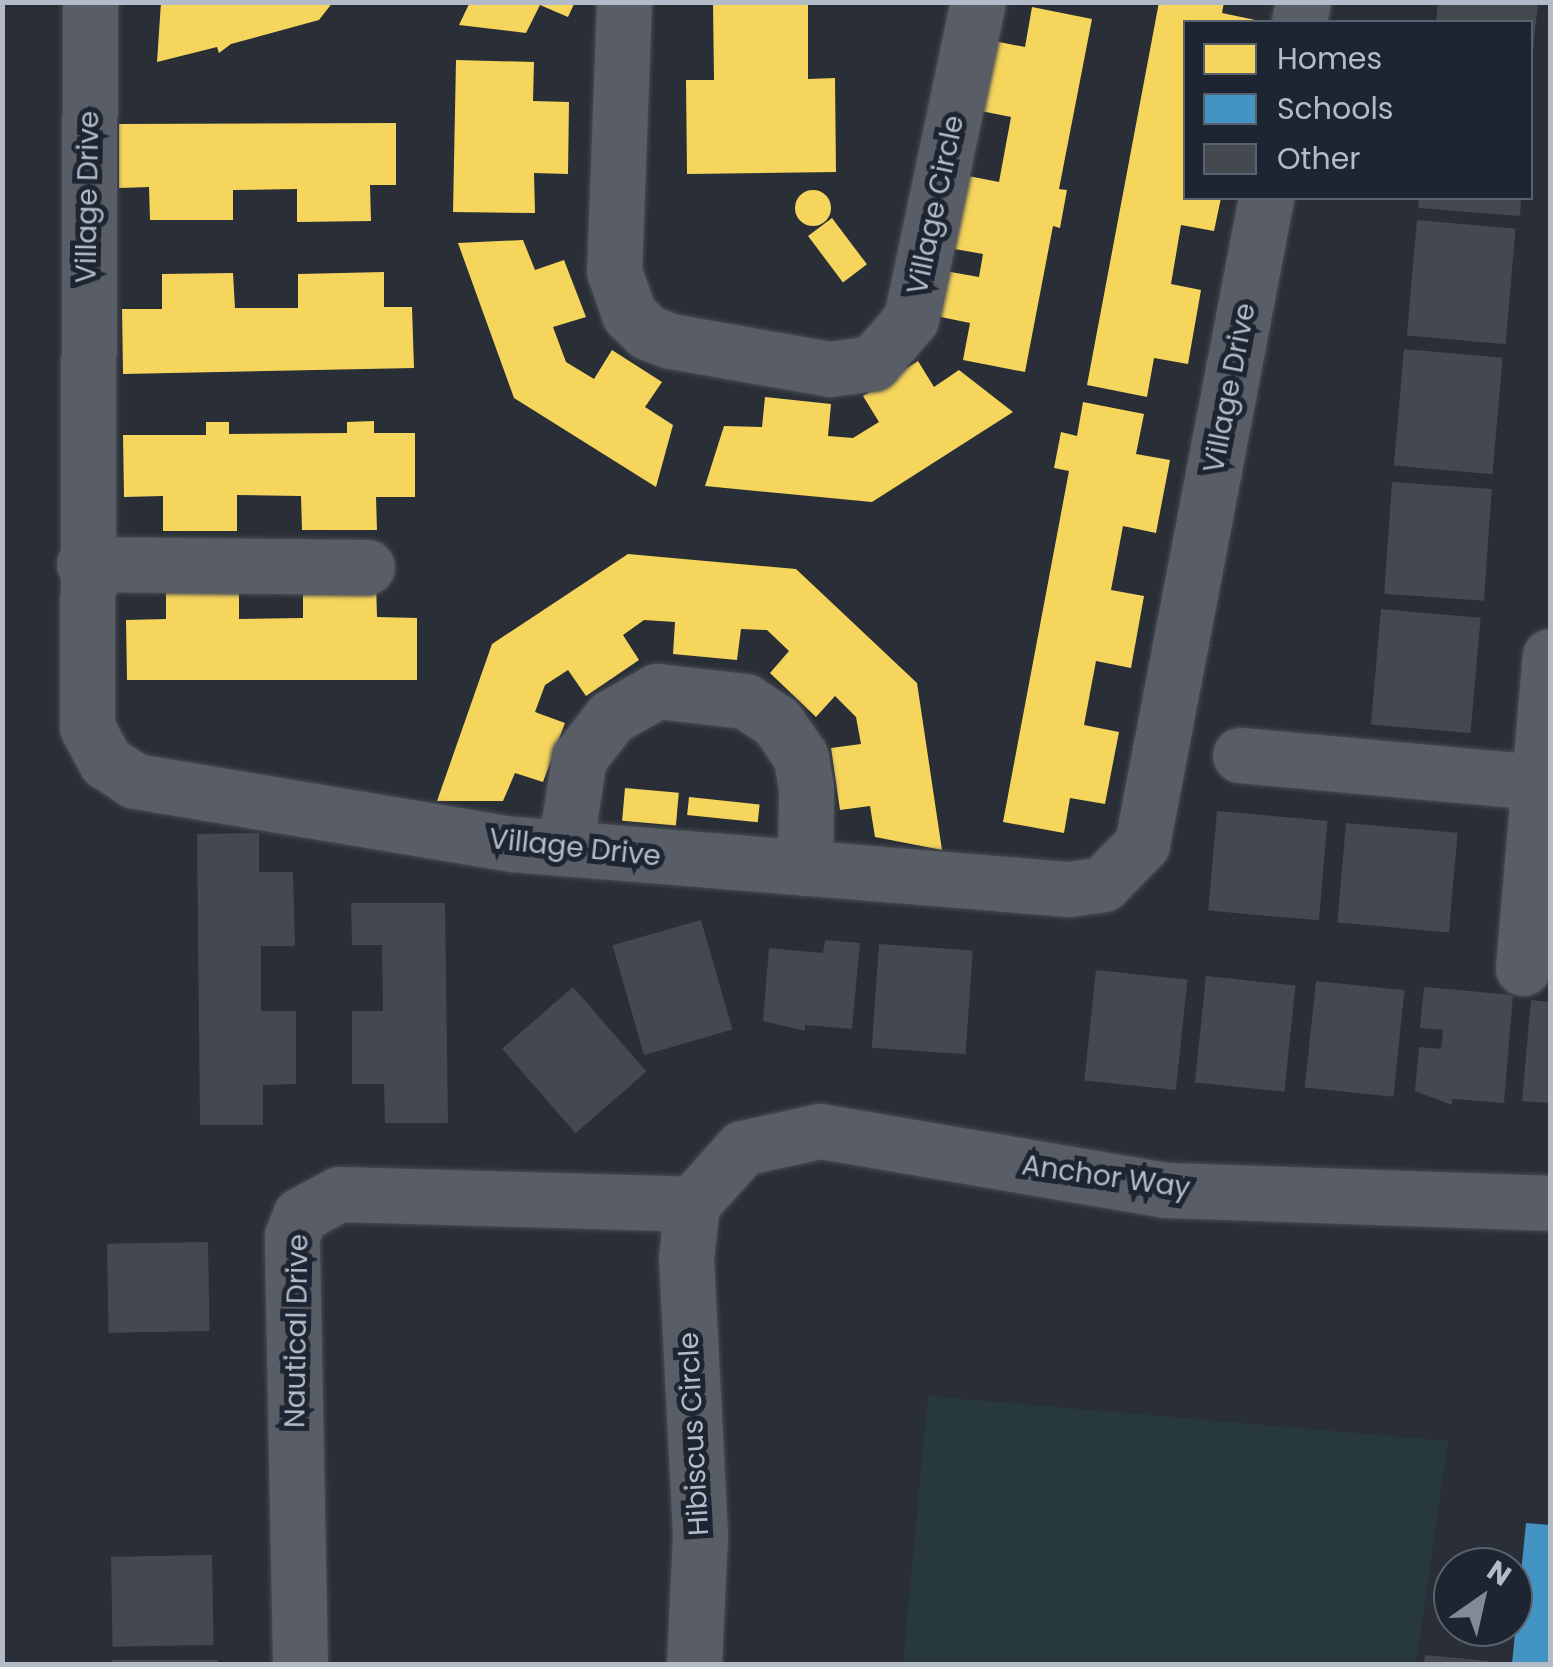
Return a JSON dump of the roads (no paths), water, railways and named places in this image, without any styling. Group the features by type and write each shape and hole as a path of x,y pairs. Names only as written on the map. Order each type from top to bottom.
{"street":[{"name":"Village Drive","path":"90,2 84,564 87,726 106,762 136,781 565,848 1069,889 1103,884 1142,844 1266,200"},
{"name":"Village Circle","path":"624,2 614,271 630,314 646,332 670,341 830,370 873,364 911,319 978,2"},
{"path":"84,564 366,566"},
{"path":"1522,968 1550,656"},
{"path":"565,848 579,758 611,717 657,691 745,701 777,722 800,758 806,787 804,868"},
{"path":"1240,756 1539,782"},
{"name":"Anchor Way","path":"692,1204 742,1148 820,1131 1165,1190 1550,1203"},
{"name":"Nautical Drive","path":"300,1664 292,1236 300,1215 339,1194 692,1204"},
{"name":"Hibiscus Circle","path":"692,1204 686,1258 700,1536 694,1664"}]}
